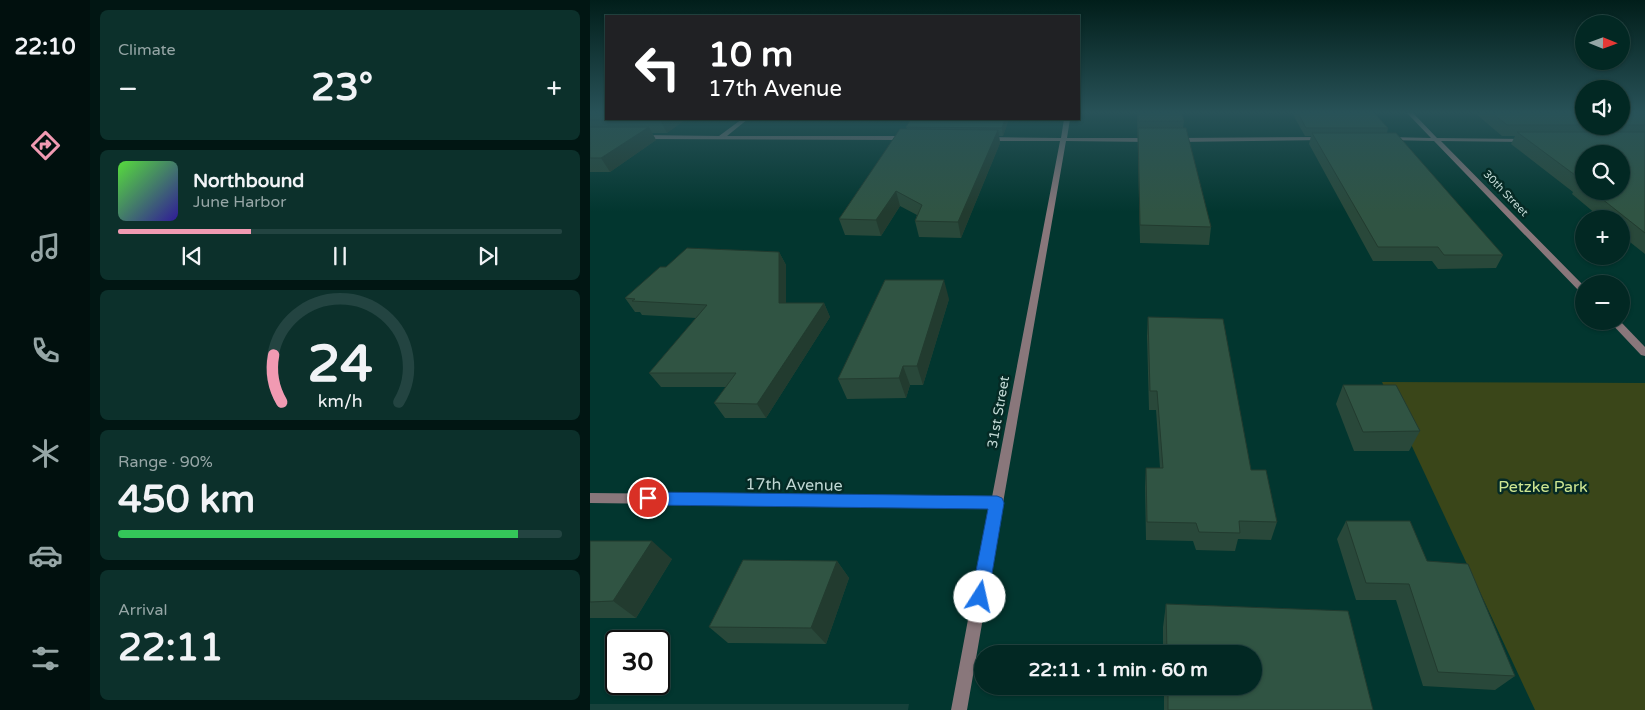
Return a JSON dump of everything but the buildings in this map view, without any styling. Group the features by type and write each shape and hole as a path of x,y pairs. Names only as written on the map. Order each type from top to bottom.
{"street":[{"name":"31st Street","path":"959,710 1062,146"},
{"name":"30th Street","path":"1442,146 1575,282"},
{"path":"1623,330 1645,353"},
{"name":"17th Avenue","path":"590,498 997,503"}],"shaded area":[{"path":"590,704 909,704 908,710 590,710"}],"green space":[{"name":"Petzke Park","path":"1382,382 1645,383 1645,710 1535,710"}],"route":[{"path":"648,498 997,503 980,597"}]}
